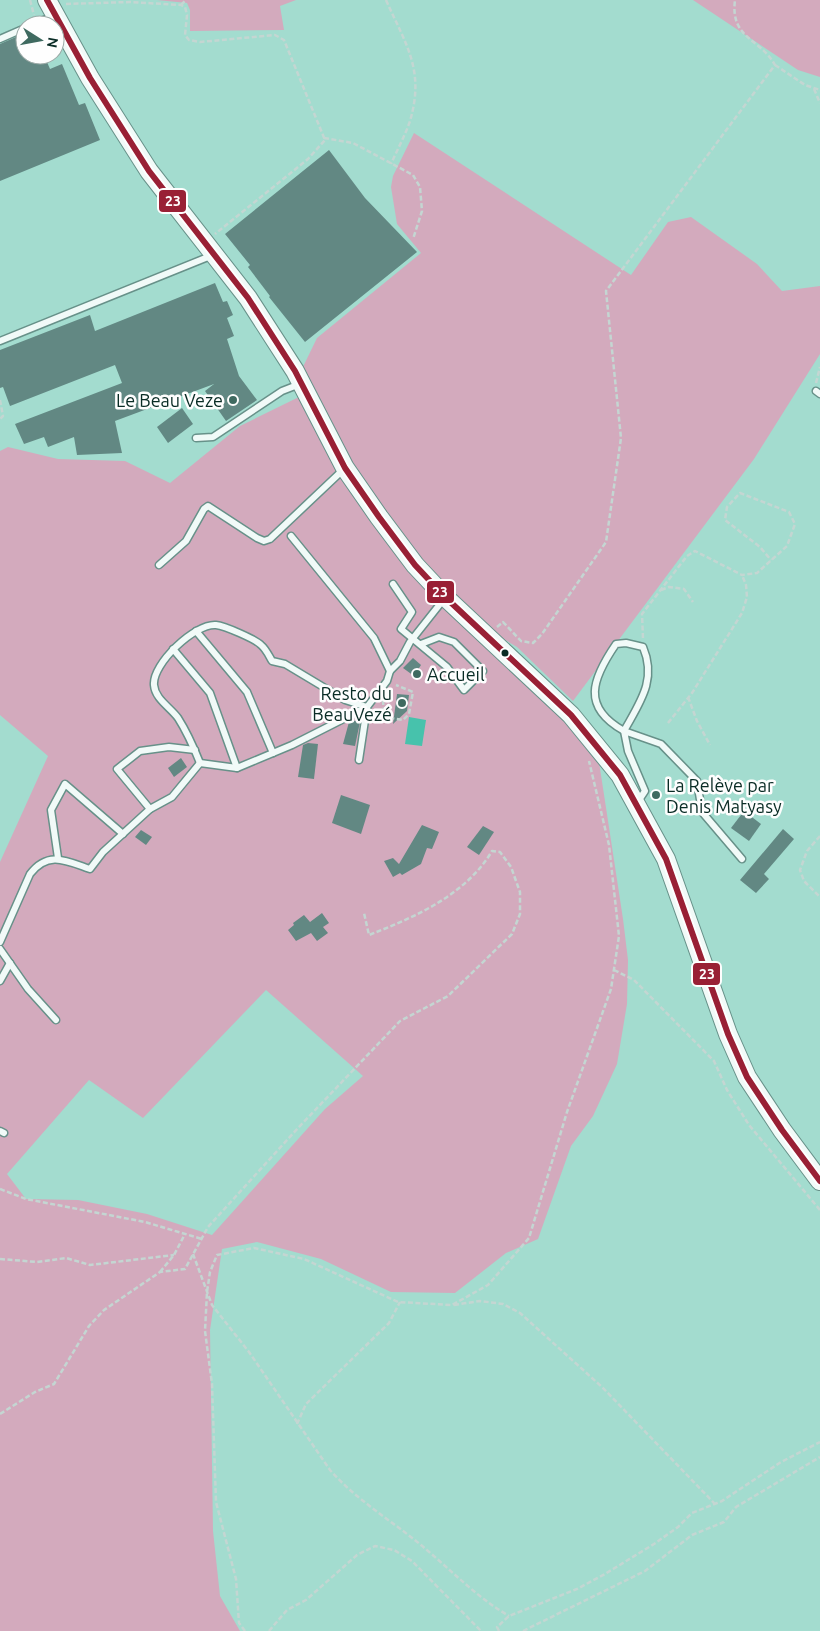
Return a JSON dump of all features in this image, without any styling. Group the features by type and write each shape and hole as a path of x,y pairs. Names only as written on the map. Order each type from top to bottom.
{"main road":[{"path":"51,7 90,78 149,171 248,298 301,383 345,468 379,517 415,565 445,597 571,715 620,775 666,859 728,1034 747,1077 782,1130 820,1180"}],"lane":[{"path":"0,39 15,32"},
{"path":"0,341 210,249"},
{"path":"196,438 213,437 282,391 301,383"},
{"path":"159,565 186,541 204,509 208,506 264,541 270,539 345,468"},
{"path":"291,536 374,638 390,671"},
{"path":"393,584 412,612 401,629 446,667 464,690 483,671 454,642 440,637 421,644"},
{"path":"200,763 237,768 273,753 368,707 388,681 390,671 400,661 412,639 445,597"},
{"path":"200,763 177,718 157,695 153,686 155,673 173,649 196,631 215,624 228,628 261,644 272,661 285,664 346,700 368,707"},
{"path":"196,631 247,692 273,753"},
{"path":"636,804 645,791 628,751 624,731 643,697 649,679 649,660 643,647 626,642 616,644 600,667 594,693 599,710 612,725 624,731 661,744 697,781 702,812 742,859"},
{"path":"173,649 210,693 237,768"},
{"path":"359,760 368,707"},
{"path":"150,809 117,769 140,751 169,747 195,750"},
{"path":"0,942 30,874 36,865 58,858 90,869 103,852 150,809 172,797 200,763"},
{"path":"58,858 51,810 65,784 123,834"},
{"path":"0,948 28,989 56,1020"},
{"path":"0,981 10,963"}],"path":[{"path":"30,0 32,15"},
{"path":"180,5 186,0"},
{"path":"386,0 415,66 416,84 410,122 391,164"},
{"path":"735,0 733,15 738,27 770,55 775,65 805,85 820,90"},
{"path":"51,7 130,2 180,5 185,7 187,15 185,35 189,40 200,42 275,35 284,40 324,138"},
{"path":"491,641 498,627 503,622 521,641 532,643 542,634 606,542 621,438 606,291 775,65"},
{"path":"814,88 820,103"},
{"path":"324,138 353,143 413,175 420,187 422,211 413,239"},
{"path":"210,249 308,160 317,151 324,138"},
{"path":"818,393 817,372 820,367"},
{"path":"0,400 3,410 3,416 0,419"},
{"path":"643,647 642,614 687,556 696,551 742,575 757,573 787,546 795,524 788,512 740,493 727,507 725,520 760,547 771,560"},
{"path":"668,723 688,697 742,612 747,597 746,585 742,575"},
{"path":"660,590 670,587 684,589 693,602"},
{"path":"384,717 403,720 409,714 412,692 388,681"},
{"path":"688,697 697,721 710,745"},
{"path":"452,1305 488,1285 528,1238 567,1112 611,989 619,936 609,845 588,754"},
{"path":"820,836 807,851 800,870 804,881 820,896"},
{"path":"160,1272 185,1269 208,1227 298,1128 400,1021 448,996 512,934 520,914 520,892 511,867 500,852 492,851 485,864 467,882 412,918 369,934 364,913"},
{"path":"614,970 634,980 714,1061 728,1090 749,1125 820,1210"},
{"path":"0,1189 26,1198 144,1222 202,1239"},
{"path":"0,1414 35,1392 54,1384 89,1326 99,1315 160,1272 174,1255 185,1234"},
{"path":"244,1631 239,1623 236,1579 216,1502 212,1384 205,1332 210,1272 217,1255 254,1248 304,1259 400,1302 452,1305 480,1301 503,1304 520,1312 602,1387 716,1504"},
{"path":"193,1254 207,1292 227,1327 249,1352 297,1424 345,1488 428,1551 487,1603 509,1616"},
{"path":"0,1259 37,1262 66,1258 90,1265 174,1255"},
{"path":"297,1424 306,1404 389,1323 400,1302"},
{"path":"499,1631 497,1626 509,1616 577,1589 605,1574 654,1544 692,1513 716,1504 781,1462 820,1442"},
{"path":"523,1631 645,1571 692,1535 724,1522 736,1507 820,1458"},
{"path":"268,1631 287,1610 306,1600 357,1555 375,1546 394,1550 412,1561 481,1631"}],"shaded area":[{"path":"157,0 296,0 280,6 284,30 190,31 190,10 187,3"},
{"path":"693,0 820,0 820,77 798,70"},
{"path":"414,133 631,275 668,222 691,217 757,264 782,291 820,286 820,354 754,459 573,701 517,647 485,628 417,560 353,470 300,373 317,338 421,253 397,224 391,187 393,176"},
{"path":"301,396 349,483 552,706 599,762 628,960 627,1004 617,1064 593,1116 571,1146 538,1239 506,1253 455,1293 391,1292 321,1259 257,1242 222,1249 210,1330 213,1531 220,1596 240,1631 0,1631 0,862 48,756 0,715 0,451 8,447 58,459 125,461 170,483 240,426","holes":["266,990 363,1076 325,1109 212,1235 147,1214 78,1200 26,1199 7,1174 89,1080 143,1118"]},
{"path":"409,717 426,720 422,746 405,744"}],"building":[{"path":"15,37 15,65 48,65 50,69 62,65 79,105 85,103 100,140 0,181 0,44"},
{"path":"329,150 365,198 417,252 305,342 269,297 248,267 250,265 225,234"},
{"path":"215,283 223,302 227,301 233,315 227,318 234,336 227,339 239,376 257,400 226,421 205,391 214,384 115,421 122,453 77,455 74,437 48,447 44,437 24,444 15,424 122,383 115,365 10,406 3,387 0,388 0,350 90,315 95,331"},
{"path":"182,408 193,424 168,443 157,427"},
{"name":"Accueil","path":"413,658 421,665 414,676 403,668"},
{"name":"Resto du BeauVezé","path":"397,694 409,695 407,711 393,724"},
{"path":"352,720 360,722 355,746 343,744 349,722"},
{"path":"308,743 318,744 314,779 298,777 303,745"},
{"path":"181,758 187,767 174,777 168,768"},
{"path":"341,795 370,805 361,834 332,823"},
{"path":"744,811 761,824 749,841 731,828"},
{"path":"422,825 439,832 432,849 427,848 421,864 402,875 400,873 393,877 384,861 393,858 399,864"},
{"path":"483,826 494,832 479,855 467,847"},
{"path":"783,829 794,839 764,874 769,879 756,893 740,880"},
{"path":"141,830 152,837 146,845 135,837"},
{"path":"322,913 329,923 323,927 328,933 317,941 311,933 296,941 288,930 294,925 293,923 304,915 310,922"}],"transit line":[{"name":"23","path":"47,0 90,78 149,171 248,298 295,371 345,468 379,517 415,565 445,597 571,715 620,775 666,859 728,1034 747,1077 782,1130 820,1181"}],"place":[{"name":"Le Beau Veze","path":"233,400"},
{"name":"Accueil","path":"417,674"},
{"name":"Resto du BeauVezé","path":"402,703"},
{"name":"La Relève par Denis Matyasy","path":"656,795"}]}
